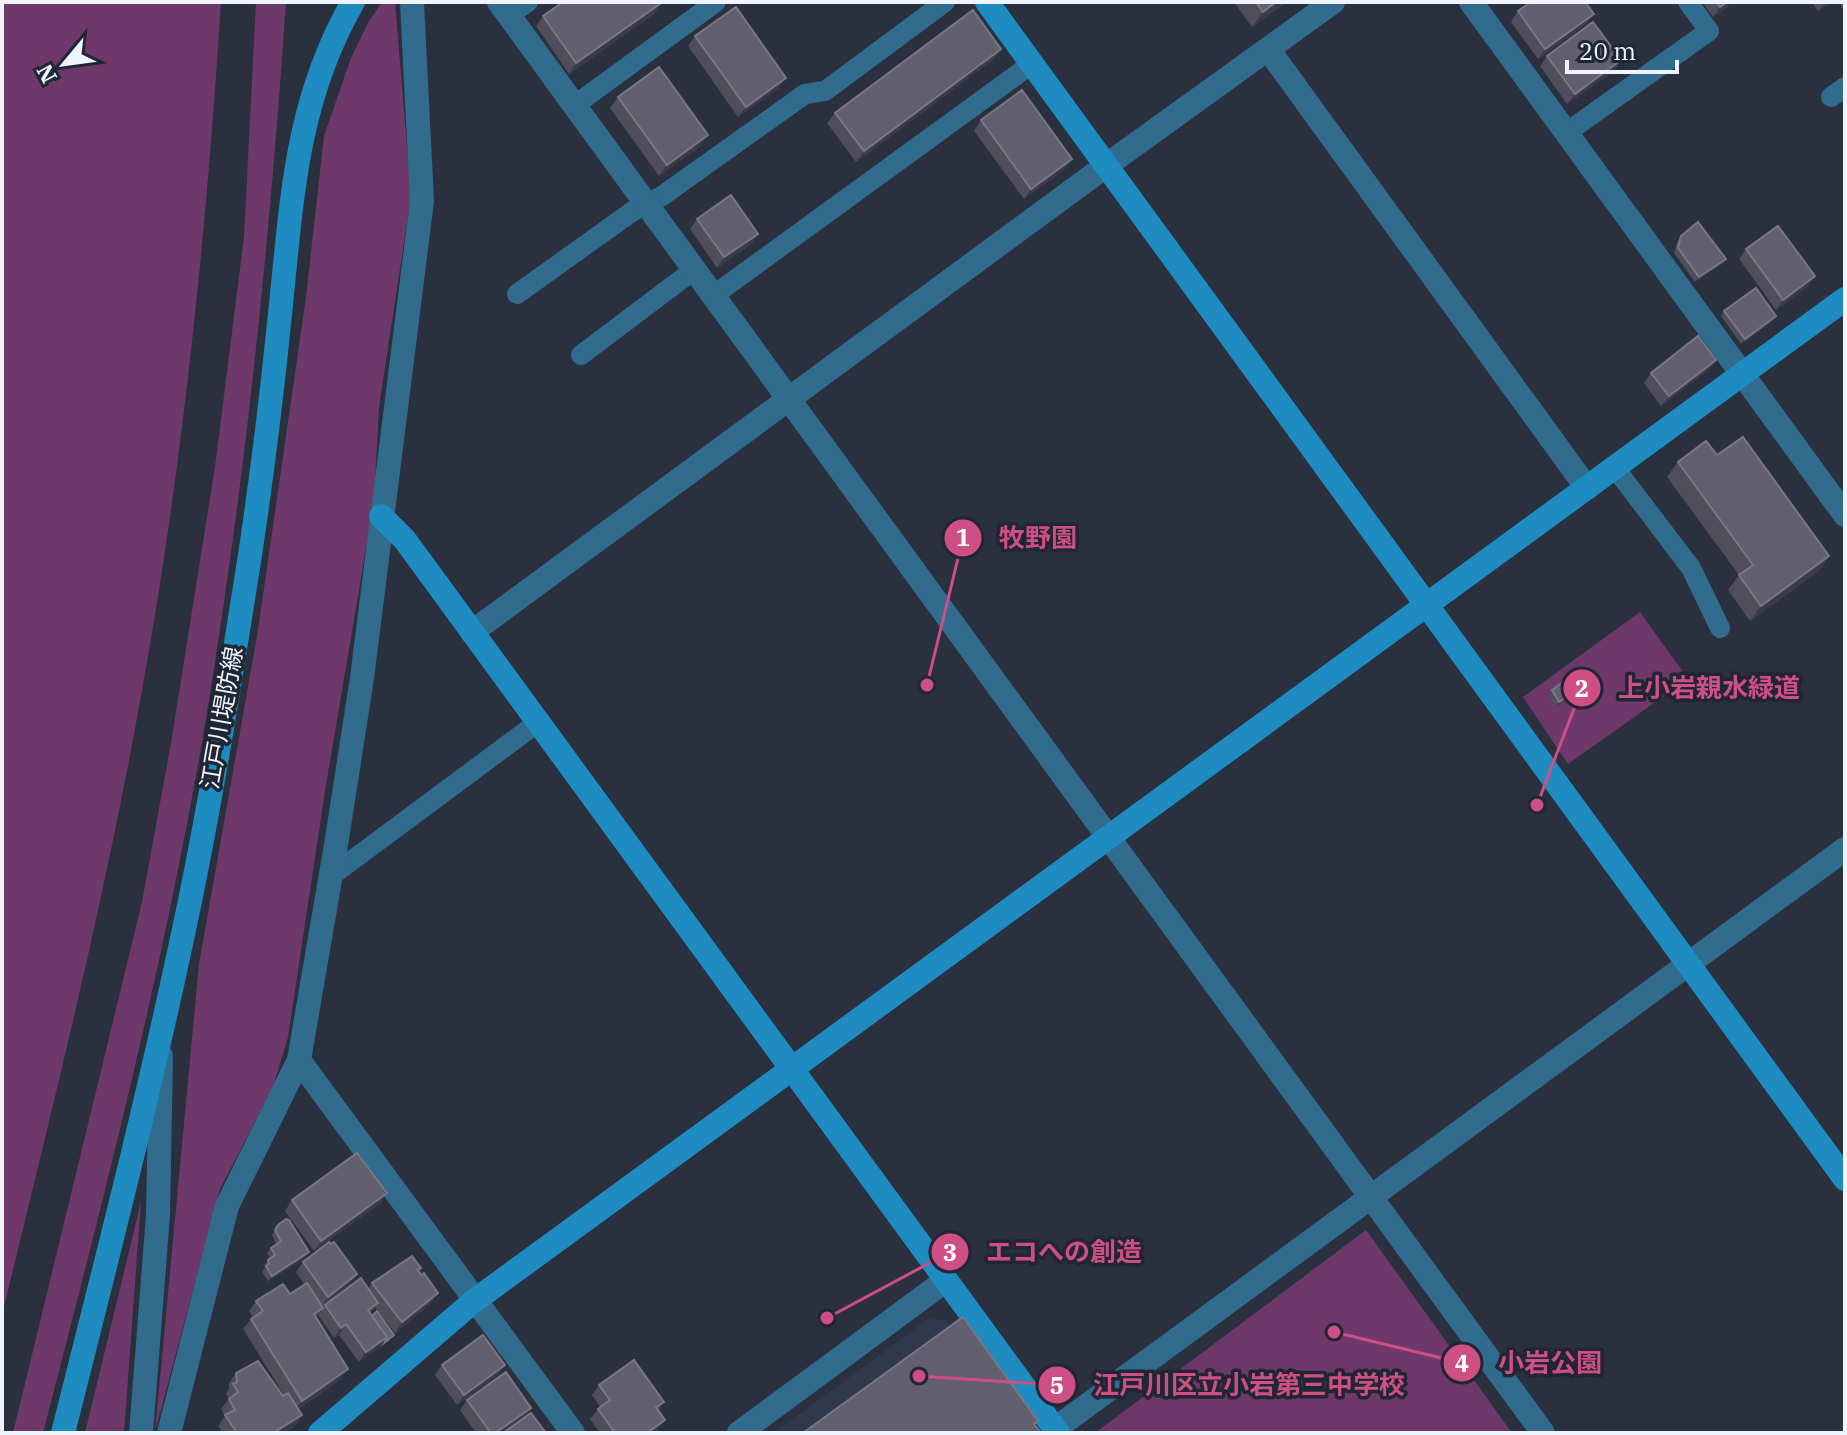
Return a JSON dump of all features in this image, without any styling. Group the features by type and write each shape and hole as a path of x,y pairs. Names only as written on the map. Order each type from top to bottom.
{"street":[{"name":"江戸川堤防線","path":"63,1433 162,1030 191,894 250,552 279,330 298,151 320,70 337,29 353,2"},
{"path":"169,1433 227,1206 299,1060 331,876 362,678 422,201 412,2"},
{"path":"987,2 1845,1179"},
{"path":"472,632 1333,2"},
{"path":"1471,2 1845,515"},
{"path":"512,6 575,105 1543,1433"},
{"path":"1268,49 1587,488"},
{"path":"320,1433 474,1301 1845,299"},
{"path":"381,516 405,540 1056,1431 1370,1196 1845,849"},
{"path":"141,1433 158,1215 162,1030"},
{"path":"299,1060 573,1433"},
{"path":"739,1433 945,1281"}],"lane":[{"path":"575,105 716,2"},
{"path":"517,294 805,94 825,91 945,2"},
{"path":"1566,133 1709,31 1688,2"},
{"path":"714,295 1033,63"},
{"path":"581,355 695,269"},
{"path":"1615,468 1691,568 1720,628"},
{"path":"331,876 537,723"}],"shaded area":[{"path":"2,2 221,2 208,179 190,356 154,619 92,936 2,1315"},
{"path":"256,2 286,2 255,355 234,531 208,706 155,980 43,1433 13,1433 142,902 171,743 215,467 244,237"},
{"path":"382,2 395,2 411,196 379,407 374,501 325,791 288,1037 273,1087 220,1189 155,1432 199,964 258,630 306,297 324,136 351,58"},
{"path":"1640,612 1688,679 1568,764 1523,697"},
{"path":"141,1202 124,1433 85,1433"},
{"path":"1366,1230 1512,1433 1095,1433"},
{"path":"928,1319 947,1320 1029,1433 774,1433"}],"building":[{"path":"563,2 661,3 576,63 543,16"},
{"path":"1256,2 1276,2 1263,12"},
{"path":"1531,2 1585,2 1594,14 1545,49 1518,11"},
{"path":"736,7 786,78 746,107 695,36"},
{"path":"973,10 1001,49 864,151 835,113"},
{"path":"1593,22 1621,60 1575,94 1547,56"},
{"path":"659,67 708,135 667,165 618,97"},
{"path":"1022,90 1072,159 1031,189 981,120"},
{"path":"731,195 758,234 724,257 697,219"},
{"path":"1698,222 1726,259 1699,277 1678,248 1681,236"},
{"path":"1778,226 1815,276 1783,300 1746,249"},
{"path":"1756,288 1776,316 1745,339 1724,311"},
{"path":"1698,336 1716,360 1669,396 1651,373"},
{"path":"1743,437 1829,556 1761,606 1739,575 1753,565 1678,462 1706,441 1717,455"},
{"path":"1562,683 1570,695 1559,702 1552,690"},
{"path":"357,1153 387,1193 321,1241 292,1200"},
{"path":"286,1219 309,1252 272,1276 266,1266 275,1255 271,1248 281,1241 275,1230"},
{"path":"329,1242 334,1242 357,1274 328,1297 303,1262"},
{"path":"412,1256 421,1268 418,1270 421,1275 424,1273 438,1293 402,1322 372,1283"},
{"path":"361,1278 378,1303 368,1310 387,1337 366,1352 346,1324 341,1328 325,1305"},
{"path":"307,1283 323,1308 314,1314 348,1369 302,1401 251,1319 263,1311 256,1301 283,1284 290,1294"},
{"path":"377,1311 394,1335 385,1342 387,1337 372,1316"},
{"path":"963,1317 1038,1421 1034,1424 1041,1433 803,1433"},
{"path":"483,1335 505,1365 464,1395 442,1365"},
{"path":"634,1360 664,1402 656,1407 665,1420 647,1433 615,1433 598,1409 610,1400 599,1385"},
{"path":"258,1361 283,1396 288,1393 302,1415 273,1433 237,1433 225,1415 235,1410 229,1399 238,1392 233,1384 237,1382 236,1373"},
{"path":"506,1372 531,1408 491,1433 467,1400"},
{"path":"531,1413 546,1433 503,1433"}],"place":[{"name":"牧野園","path":"927,685"},
{"name":"上小岩親水緑道","path":"1537,805"},
{"name":"エコへの創造","path":"827,1318"},
{"name":"小岩公園","path":"1334,1332"},
{"name":"江戸川区立小岩第三中学校","path":"919,1376"}]}
